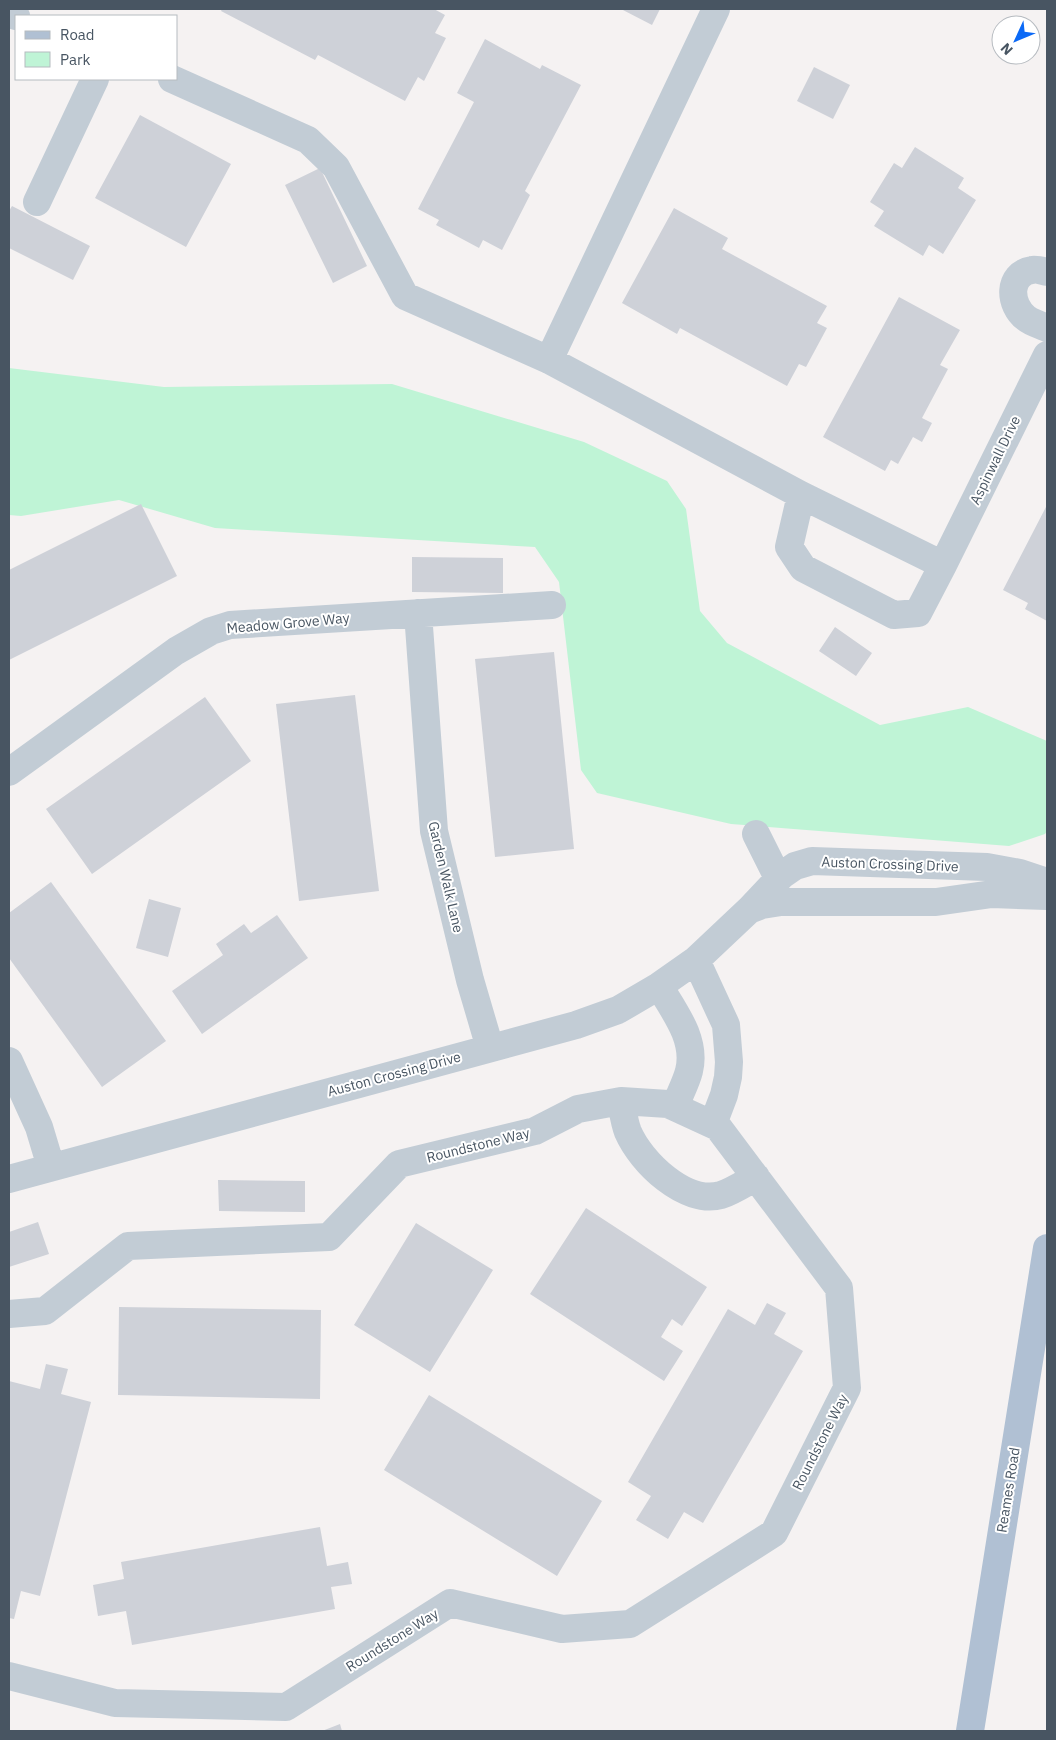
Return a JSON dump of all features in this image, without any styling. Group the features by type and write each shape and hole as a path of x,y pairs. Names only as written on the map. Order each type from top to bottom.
{"main road":[{"name":"Reames Road","path":"970,1731 1047,1248"}],"street":[{"path":"549,360 716,9"},
{"path":"37,202 95,80"},
{"path":"174,80 308,140 336,167 405,296 549,360 801,495 943,565"},
{"path":"1047,272 1031,270 1018,277 1012,290 1016,307 1021,313 1026,318 1047,328"},
{"name":"Aspinwall Drive","path":"801,495 789,547 803,568 894,615 918,612 1047,355"},
{"name":"Meadow Grove Way","path":"12,764 195,638 230,625 552,605"},
{"name":"Garden Walk Lane","path":"418,613 434,832 470,980 490,1048"},
{"path":"756,834 778,878"},
{"name":"Auston Crossing Drive","path":"9,1179 576,1025 618,1010 659,986 696,960 749,910 778,878 795,866 812,862 987,867 1020,873 1047,882"},
{"path":"922,865 924,902"},
{"name":"Auston Crossing Drive","path":"749,910 762,905 781,902 924,902 946,901 992,894 1047,896"},
{"path":"696,960 726,1025 729,1062 728,1077 724,1095 713,1124"},
{"path":"659,986 683,1026 691,1058 689,1071 675,1107"},
{"path":"9,1061 39,1127 52,1168"},
{"path":"621,1101 628,1132 644,1159 666,1179 698,1196 720,1195 756,1177"},
{"name":"Roundstone Way","path":"9,1314 45,1311 128,1246 329,1237 399,1164 535,1131 578,1109 621,1101 668,1104 718,1127 839,1288 847,1388 774,1533 630,1624 562,1629 450,1603 286,1706 115,1703 9,1676"}],"green space":[{"path":"9,368 164,387 392,384 584,442 667,481 686,509 700,611 727,643 880,725 968,707 1047,741 1047,831 1045,834 1009,846 731,824 597,793 581,770 559,582 535,547 215,528 119,500 21,516 9,515"}],"building":[{"path":"222,9 434,9 445,15 435,33 446,38 424,81 418,77 405,101 318,55 315,60 221,11"},
{"path":"621,9 660,9 652,25"},
{"path":"485,39 540,69 542,65 581,85 525,191 530,195 502,250 483,240 479,248 436,225 439,220 418,209 474,102 457,93"},
{"path":"814,67 850,85 833,119 797,101"},
{"path":"140,115 231,164 186,247 95,198"},
{"path":"915,147 964,178 958,188 976,200 943,254 929,245 923,256 874,226 884,211 870,202 894,163 902,168"},
{"path":"320,168 367,266 333,283 285,185"},
{"path":"12,206 90,246 73,280 9,248 9,211"},
{"path":"674,208 728,238 722,249 827,306 817,323 827,328 806,367 799,364 787,386 680,328 677,334 622,303"},
{"path":"899,297 960,330 940,365 948,369 922,418 932,423 922,442 913,437 898,464 891,460 885,471 823,437"},
{"path":"141,504 177,576 9,660 9,570"},
{"path":"1047,505 1047,621 1025,609 1028,603 1003,590"},
{"path":"412,557 503,558 503,593 412,592"},
{"path":"835,627 872,653 856,676 819,651"},
{"path":"554,652 574,849 495,857 475,659"},
{"path":"355,695 379,891 299,901 276,704"},
{"path":"205,697 251,761 92,874 46,809"},
{"path":"51,882 166,1041 102,1087 9,958 9,913"},
{"path":"149,899 181,908 168,957 136,948"},
{"path":"277,915 308,958 202,1034 172,991 223,955 216,944 244,924 251,933"},
{"path":"218,1180 305,1181 305,1212 219,1211"},
{"path":"586,1208 707,1287 682,1326 672,1319 661,1337 683,1351 664,1381 530,1294"},
{"path":"38,1222 49,1254 9,1267 9,1232"},
{"path":"416,1223 493,1270 430,1372 354,1325"},
{"path":"767,1303 786,1313 774,1334 803,1351 703,1523 684,1512 668,1539 636,1520 651,1496 628,1482 728,1309 755,1325"},
{"path":"119,1307 321,1310 320,1399 118,1395"},
{"path":"46,1364 68,1369 61,1394 91,1402 40,1596 21,1591 14,1619 9,1618 9,1381 40,1389"},
{"path":"429,1395 602,1501 557,1576 384,1470"},
{"path":"320,1527 327,1566 348,1562 352,1584 331,1587 335,1609 132,1645 126,1611 98,1616 93,1585 124,1579 121,1562"},
{"path":"340,1724 342,1731 322,1731"}]}
